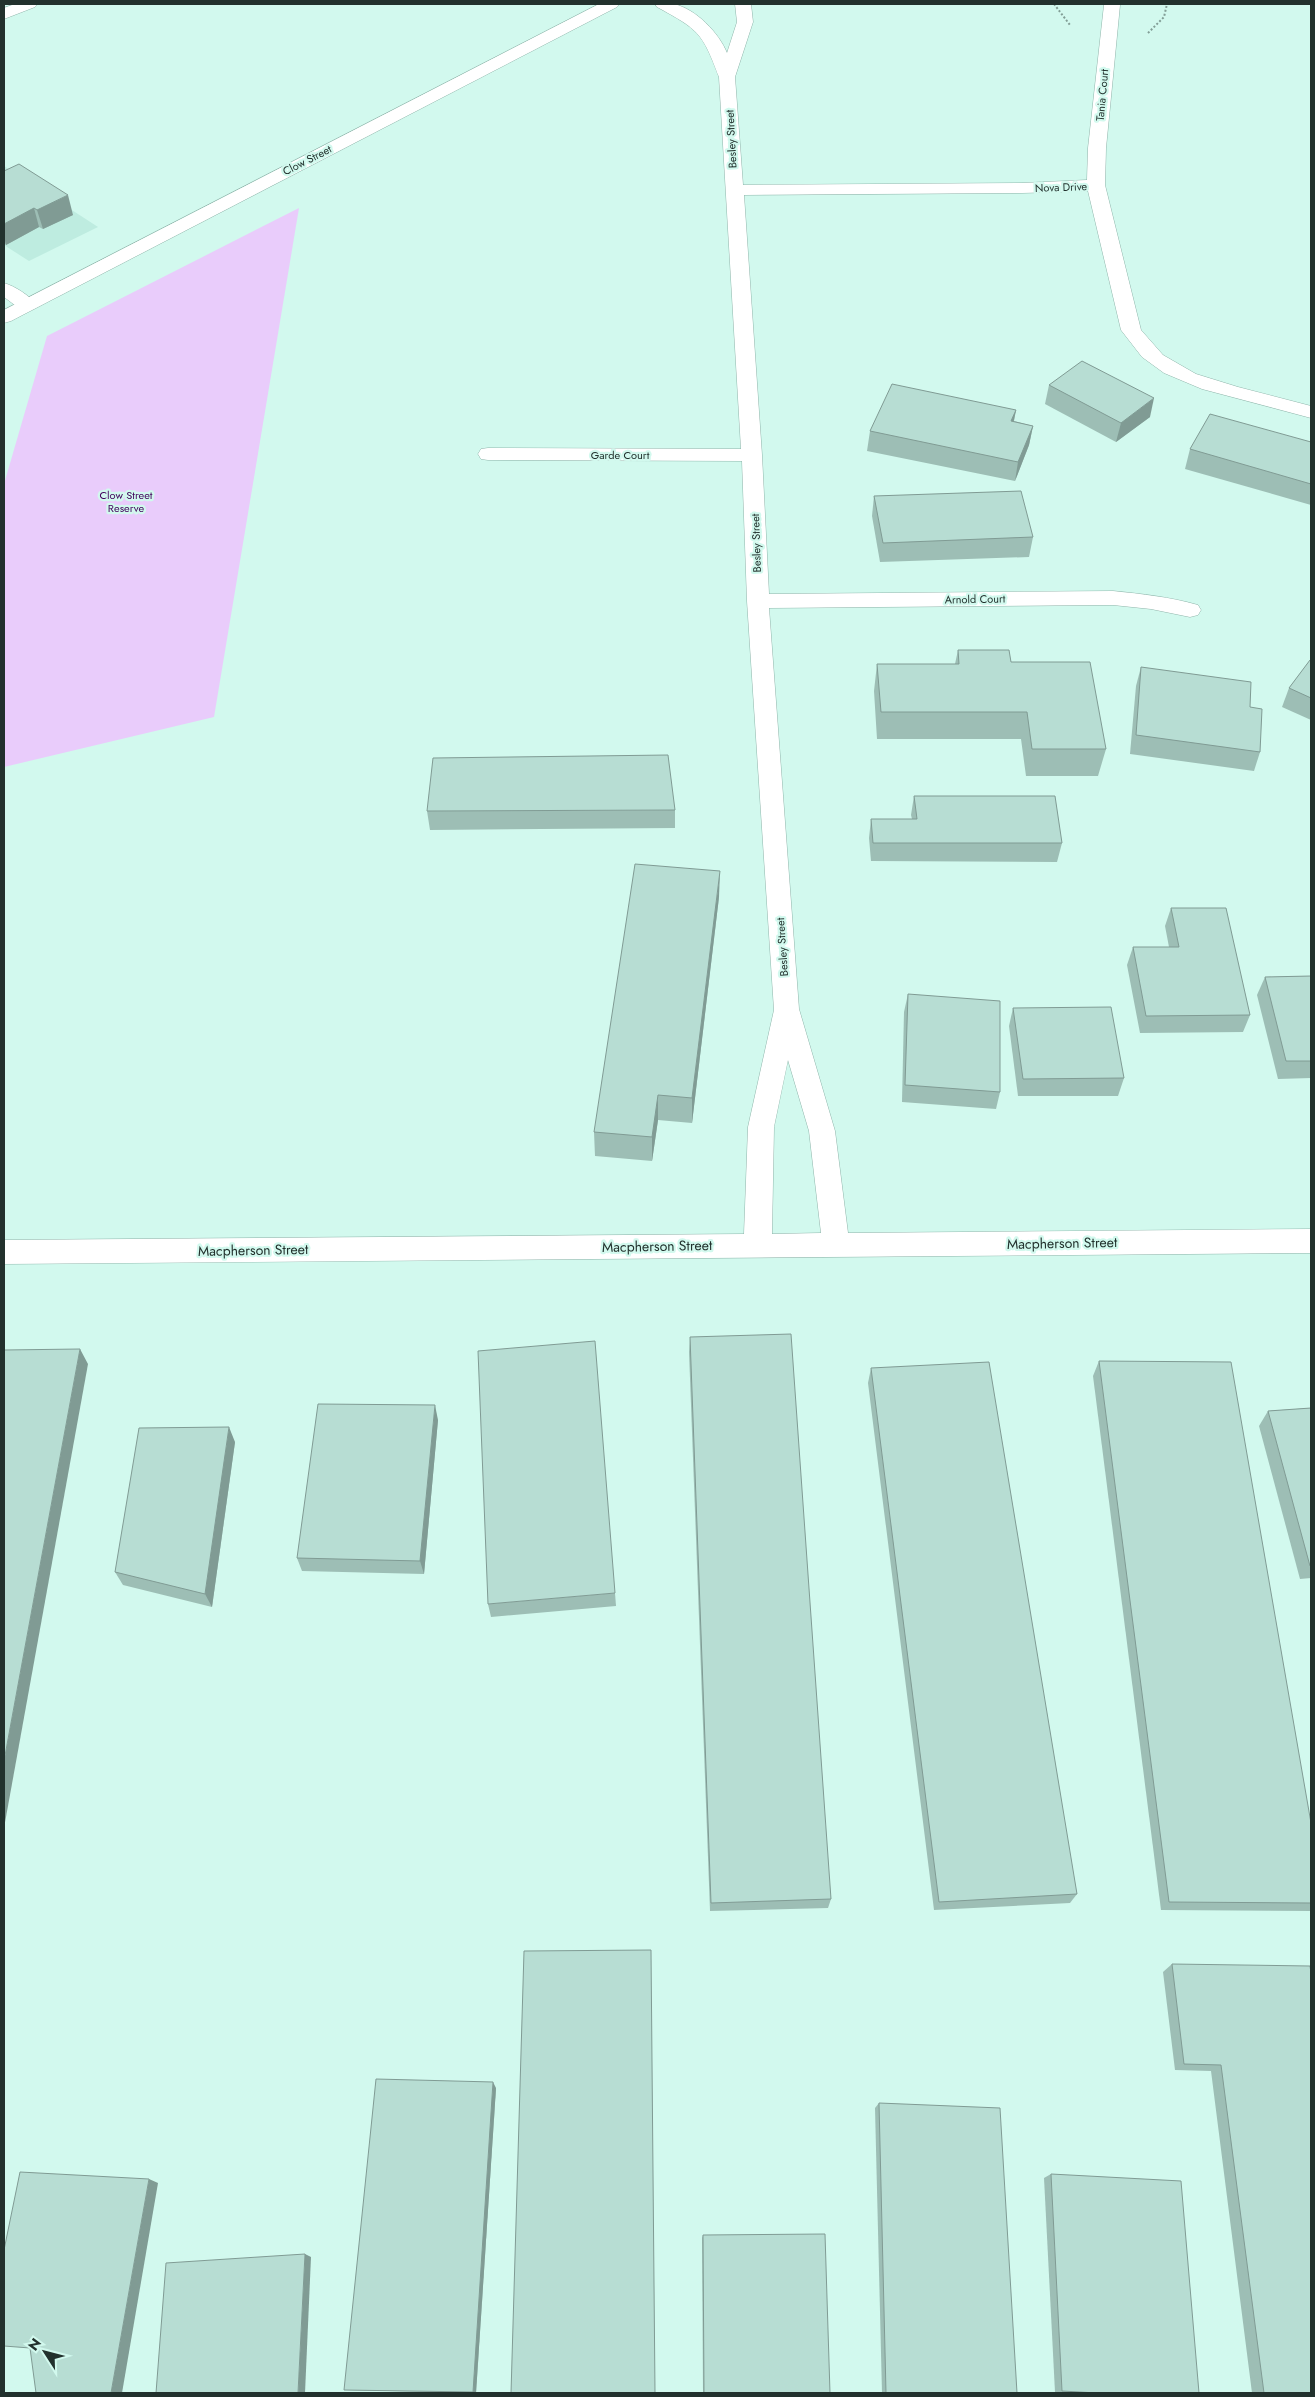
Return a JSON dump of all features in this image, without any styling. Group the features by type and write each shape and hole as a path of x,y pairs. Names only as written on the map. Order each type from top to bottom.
{"street":[{"path":"4,14 29,4"},
{"name":"Clow Street","path":"4,317 611,4"},
{"name":"Besley Street","path":"664,4 698,23 715,44 727,77 752,455 758,601 786,1009 822,1132 836,1246"},
{"name":"Besley Street","path":"727,77 744,22 743,4"},
{"name":"Tania Court","path":"1096,185 1097,148 1112,6"},
{"name":"Nova Drive","path":"734,190 1022,188 1096,185 1132,330 1142,345 1157,360 1195,379 1311,412"},
{"path":"4,289 28,305"},
{"name":"Garde Court","path":"488,454 752,455"},
{"name":"Arnold Court","path":"758,601 1113,598 1151,602 1190,610"},
{"name":"Besley Street","path":"758,1245 761,1127 786,1009"},
{"name":"Macpherson Street","path":"4,1252 1311,1241"}],"path":[{"path":"1145,36 1164,17 1168,4"}],"shaded area":[{"path":"4,166 98,227 29,261 4,245"}],"green space":[{"name":"Clow Street Reserve","path":"299,208 214,717 4,767 4,484 47,336"}],"building":[{"path":"19,164 68,195 37,210 34,208 4,224 4,171"},
{"path":"1082,361 1154,398 1121,423 1049,385"},
{"path":"892,384 1016,410 1011,421 1033,426 1018,462 870,431"},
{"path":"1210,414 1311,442 1311,484 1190,449"},
{"path":"1021,491 1033,537 883,543 874,496"},
{"path":"958,650 1009,650 1011,662 1090,662 1106,749 1032,749 1027,712 881,712 877,664 959,664"},
{"path":"1311,661 1311,698 1289,688"},
{"path":"1141,667 1251,682 1250,707 1262,709 1260,752 1136,735"},
{"path":"668,755 675,810 427,811 433,758"},
{"path":"914,796 1055,796 1062,843 873,843 871,819 917,819"},
{"path":"635,864 720,871 692,1098 658,1095 652,1137 594,1132"},
{"path":"1171,908 1226,908 1250,1015 1146,1016 1133,947 1179,947"},
{"path":"1311,976 1311,1061 1286,1061 1265,977"},
{"path":"908,994 1000,1001 1000,1092 905,1085"},
{"path":"1111,1007 1124,1078 1023,1079 1013,1008"},
{"path":"791,1334 831,1899 711,1903 690,1337"},
{"path":"595,1341 615,1593 488,1604 478,1351"},
{"path":"80,1349 4,1761 4,1350"},
{"path":"1099,1361 1231,1362 1311,1823 1311,1903 1169,1902"},
{"path":"989,1362 1077,1894 939,1902 871,1368"},
{"path":"318,1404 435,1405 420,1561 297,1558"},
{"path":"1311,1408 1311,1566 1310,1566 1268,1411"},
{"path":"229,1427 205,1594 115,1572 139,1428"},
{"path":"651,1950 655,2393 511,2393 524,1951"},
{"path":"1172,1964 1310,1966 1311,2393 1264,2393 1221,2065 1184,2064"},
{"path":"376,2079 493,2082 473,2392 344,2390"},
{"path":"879,2103 1000,2108 1017,2393 886,2393"},
{"path":"20,2172 149,2179 111,2393 36,2393 30,2348 4,2346 4,2250"},
{"path":"1051,2174 1181,2181 1199,2393 1062,2391"},
{"path":"825,2234 830,2393 704,2393 703,2235"},
{"path":"305,2254 298,2393 156,2393 166,2263"}]}
